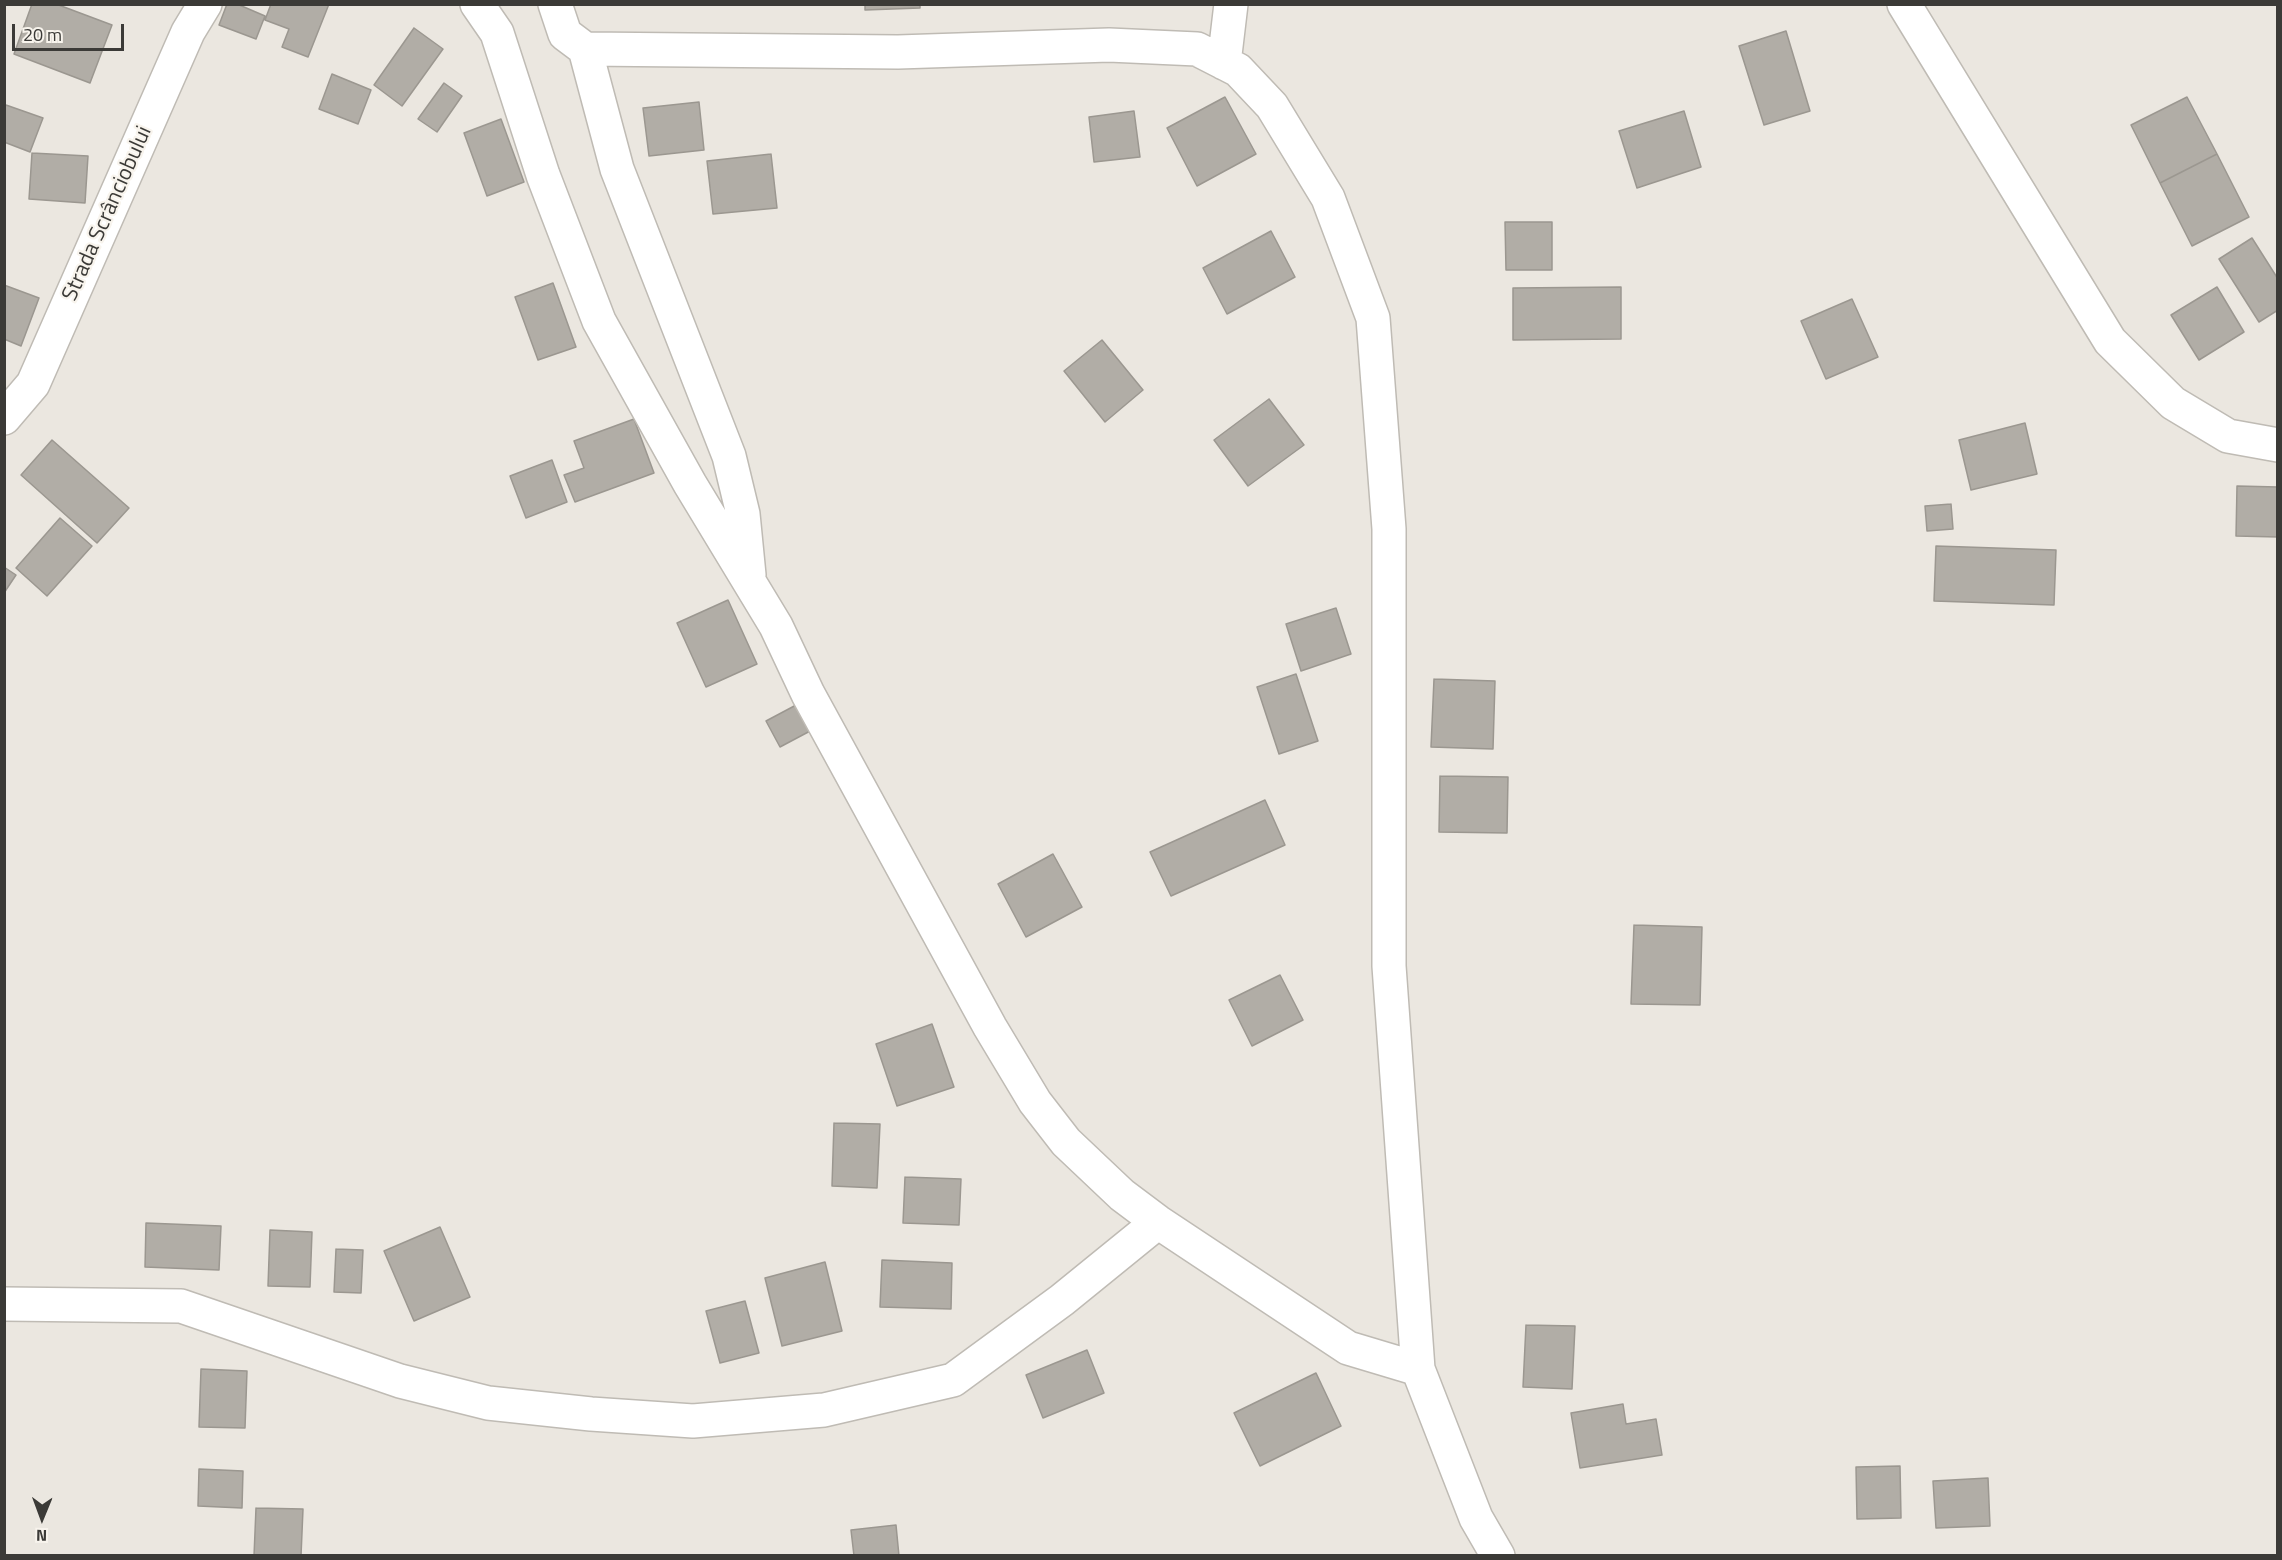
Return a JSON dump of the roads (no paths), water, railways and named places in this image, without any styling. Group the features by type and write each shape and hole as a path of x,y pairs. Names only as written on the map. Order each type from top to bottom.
{"street":[{"name":"Strada Scrânciobului","path":"4,418 33,384 188,32 205,4"},
{"path":"477,4 497,33 543,175 599,321 690,484 776,626 807,694 984,1017 1035,1102 1066,1142 1122,1195 1158,1222 1348,1348 1418,1369"},
{"path":"555,4 565,34 585,49 898,52 1108,45 1197,49 1238,70 1272,106 1328,198 1373,318 1389,529 1389,966 1418,1369 1476,1518 1498,1556"},
{"path":"1224,63 1231,4"},
{"path":"1904,4 2110,341 2173,403 2228,436 2277,445"},
{"path":"585,49 617,169 729,456 743,514 750,584"},
{"path":"4,1304 181,1306 400,1381 489,1403 591,1414 693,1421 824,1410 953,1380 1062,1300 1158,1222"}]}
